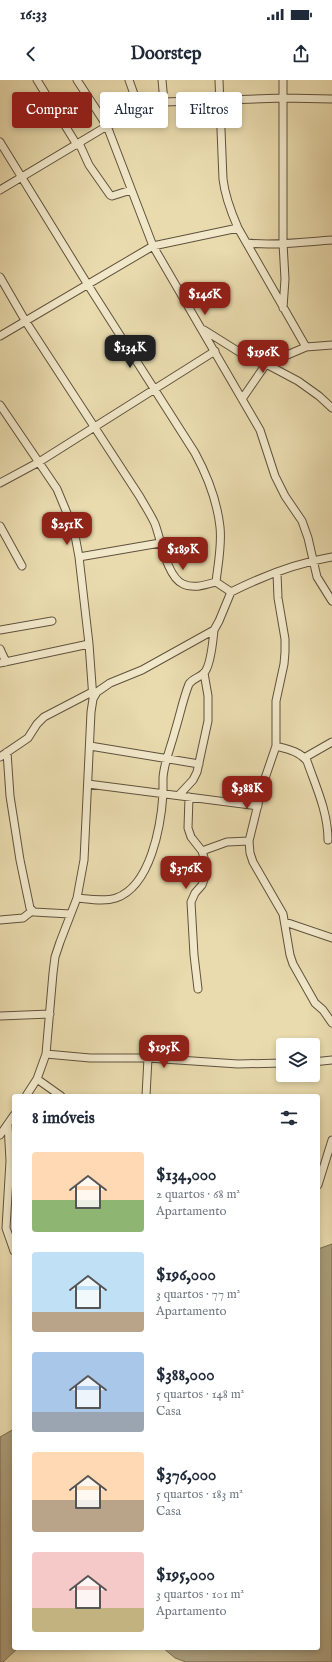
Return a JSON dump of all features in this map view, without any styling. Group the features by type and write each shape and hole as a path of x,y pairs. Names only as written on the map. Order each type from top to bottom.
{"street":[{"path":"37,80 78,144 89,165 110,195 112,196 131,190"},
{"path":"77,80 100,115"},
{"path":"129,80 133,92"},
{"path":"162,80 163,92"},
{"path":"219,80 219,92"},
{"path":"283,80 283,243 285,279 283,308"},
{"path":"242,99 332,99"},
{"path":"0,190 104,128"},
{"path":"108,128 153,246 260,430 275,476 285,496 302,521 318,577 332,601"},
{"path":"221,128 225,192 238,228 306,347"},
{"path":"0,142 88,285 195,453 206,473 214,494 220,527 220,549 216,582"},
{"path":"0,336 153,246 238,228"},
{"path":"247,243 266,245 332,240"},
{"path":"0,277 26,322 140,497 155,524 160,543 176,580 194,587 216,582 231,592"},
{"path":"202,329 242,354 266,364 298,381 319,396 332,408"},
{"path":"242,399 266,364 306,347 332,345"},
{"path":"0,483 39,462 215,351"},
{"path":"0,405 57,489 74,530 79,557 89,644 93,696 84,860 77,898 55,957 46,1054 37,1079 27,1094"},
{"path":"0,526 22,566"},
{"path":"79,557 160,543"},
{"path":"179,795 193,780 199,764 208,721 208,696 204,673 211,653 214,630 231,592 262,576 277,573 314,560 332,557"},
{"path":"277,573 278,598 285,639 284,664 276,701 276,746 263,784 249,841 250,853 253,862 281,909 293,964 315,1003 323,1010 332,1023"},
{"path":"0,630 52,621"},
{"path":"0,757 28,738 37,724 44,717 93,696 110,683 142,670 214,630"},
{"path":"0,649 3,662 89,644"},
{"path":"77,898 106,900 118,898 138,881 151,858 163,794 163,779 166,758 189,684 192,680 204,673"},
{"path":"304,758 332,742"},
{"path":"90,746 199,764"},
{"path":"276,746 294,751 307,761 324,809 328,828 328,840"},
{"path":"8,752 10,796 26,892 32,911"},
{"path":"88,784 258,806"},
{"path":"189,796 188,828 191,837 202,850 205,861 205,877 202,885 195,893 191,902 194,955 198,989"},
{"path":"202,850 227,842 249,841"},
{"path":"0,920 23,918 32,911 70,914"},
{"path":"285,922 332,938"},
{"path":"0,1016 50,1014"},
{"path":"46,1054 90,1058 148,1058 238,1064 276,1064"},
{"path":"146,1094 148,1058"},
{"path":"320,1061 332,1060"},
{"path":"37,1079 58,1094"},
{"path":"0,1135 12,1118"},
{"path":"8,1124 10,1161 6,1228 12,1246"},
{"path":"320,1179 332,1140"},
{"path":"0,1225 7,1216"}],"shaded area":[{"path":"332,1244 332,1662 186,1662 175,1658 165,1650 320,1650 320,1248"},
{"path":"12,1430 12,1650 16,1650 3,1662 0,1662 0,1437"}]}
